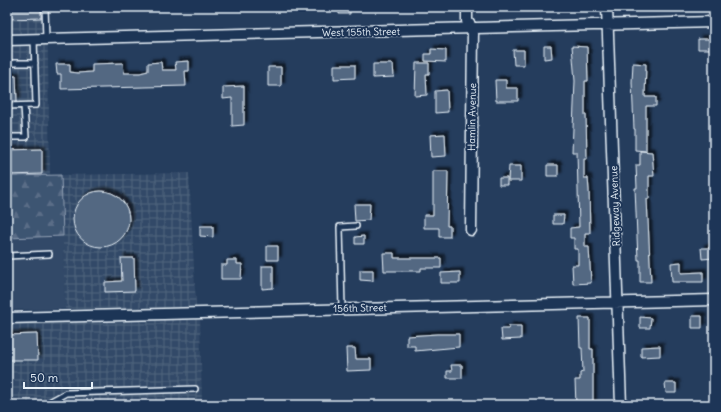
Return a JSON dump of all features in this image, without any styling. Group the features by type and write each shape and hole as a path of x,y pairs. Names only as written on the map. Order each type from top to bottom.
{"street":[{"name":"Hamlin Avenue","path":"467,7 467,20 473,29 471,230"},
{"name":"Ridgeway Avenue","path":"606,7 619,302 621,405"},
{"name":"West 155th Street","path":"7,40 714,22"},
{"name":"156th Street","path":"7,318 342,308 714,300"}],"lane":[{"path":"45,7 46,39"},
{"path":"7,106 36,105 34,39"},
{"path":"7,63 35,63"},
{"path":"7,137 26,137 24,106"},
{"path":"342,308 340,227 356,226"},
{"path":"7,256 49,254"},
{"path":"44,405 66,393 196,389"}],"shaded area":[{"path":"7,7 47,7 50,175 7,176"},
{"path":"189,173 196,307 65,309 61,175"},
{"path":"63,236 65,309 7,310 7,238"},
{"path":"200,318 202,405 7,405 7,322"}],"green space":[{"path":"61,175 63,236 7,238 7,176"}],"building":[{"path":"7,7 41,7 41,18 7,19"},
{"path":"339,7 350,7 350,14 339,14"},
{"path":"698,39 714,39 714,49 698,49"},
{"path":"544,46 551,46 552,58 544,59"},
{"path":"572,46 587,47 588,81 585,81 585,115 587,159 584,159 584,178 588,178 590,233 585,233 585,247 589,247 591,283 573,284 572,265 578,265 578,249 574,249 574,238 570,238 570,228 579,227 577,152 572,152 575,81"},
{"path":"431,49 446,50 446,62 425,61 425,54 431,54"},
{"path":"513,50 524,50 524,65 514,65"},
{"path":"189,61 189,71 185,71 186,86 61,89 61,74 57,74 56,64 70,64 70,72 78,73 92,72 92,64 123,63 124,73 140,73 148,71 148,63 161,62 162,70 176,70 175,62"},
{"path":"416,63 429,63 429,74 426,74 427,95 415,96"},
{"path":"633,63 646,64 645,97 656,97 656,106 646,106 646,151 635,150 632,82"},
{"path":"373,64 393,64 394,77 373,78"},
{"path":"334,65 355,65 355,78 334,79"},
{"path":"268,67 281,67 281,86 268,86"},
{"path":"7,76 16,76 17,101 7,101"},
{"path":"495,80 506,80 506,88 518,88 518,101 496,101"},
{"path":"244,86 244,125 232,126 232,98 223,99 223,87"},
{"path":"447,90 448,112 435,113 435,91"},
{"path":"445,134 446,156 431,157 430,135"},
{"path":"42,149 42,174 7,175 7,150"},
{"path":"640,151 652,152 654,176 649,176 649,199 647,199 651,282 640,282 640,260 638,260 635,188 637,188 636,165 640,165"},
{"path":"547,165 558,165 558,176 547,176"},
{"path":"509,166 521,166 521,181 508,181"},
{"path":"433,171 448,171 447,226 450,226 450,237 439,237 439,228 424,228 424,215 433,215"},
{"path":"499,178 507,178 507,185 499,185"},
{"path":"95,191 107,191 121,199 129,213 127,230 121,239 107,247 95,247 85,242 78,235 73,225 73,213 78,203 85,196"},
{"path":"354,204 370,204 369,220 355,221"},
{"path":"553,215 564,215 563,224 553,224"},
{"path":"200,226 213,226 213,237 200,236"},
{"path":"364,236 364,244 355,244 355,237"},
{"path":"267,246 278,246 278,260 267,260"},
{"path":"701,248 713,248 714,258 702,259"},
{"path":"383,253 394,253 394,258 441,258 441,268 421,268 421,271 384,271"},
{"path":"121,258 134,258 135,291 105,292 105,282 122,281"},
{"path":"227,260 237,260 237,264 242,264 241,279 221,279 221,265 227,265"},
{"path":"681,262 681,273 703,272 703,282 672,282 671,263"},
{"path":"262,266 273,266 273,288 262,289"},
{"path":"360,270 373,270 373,281 360,280"},
{"path":"460,272 460,283 441,283 441,273"},
{"path":"692,316 702,316 702,328 692,328"},
{"path":"640,317 651,318 650,328 640,328"},
{"path":"579,318 590,318 590,349 593,349 593,405 576,405 575,380 580,380 580,373 583,372 582,348 580,348"},
{"path":"509,326 521,326 521,339 502,340 501,329 509,329"},
{"path":"37,334 38,360 7,360 7,335"},
{"path":"459,334 459,347 415,351 415,346 407,346 407,336"},
{"path":"660,346 660,356 641,357 641,347"},
{"path":"346,348 355,348 356,359 371,359 371,370 347,371"},
{"path":"451,365 462,365 462,378 447,378 447,371 452,371"},
{"path":"665,383 676,383 676,393 666,393"}]}
